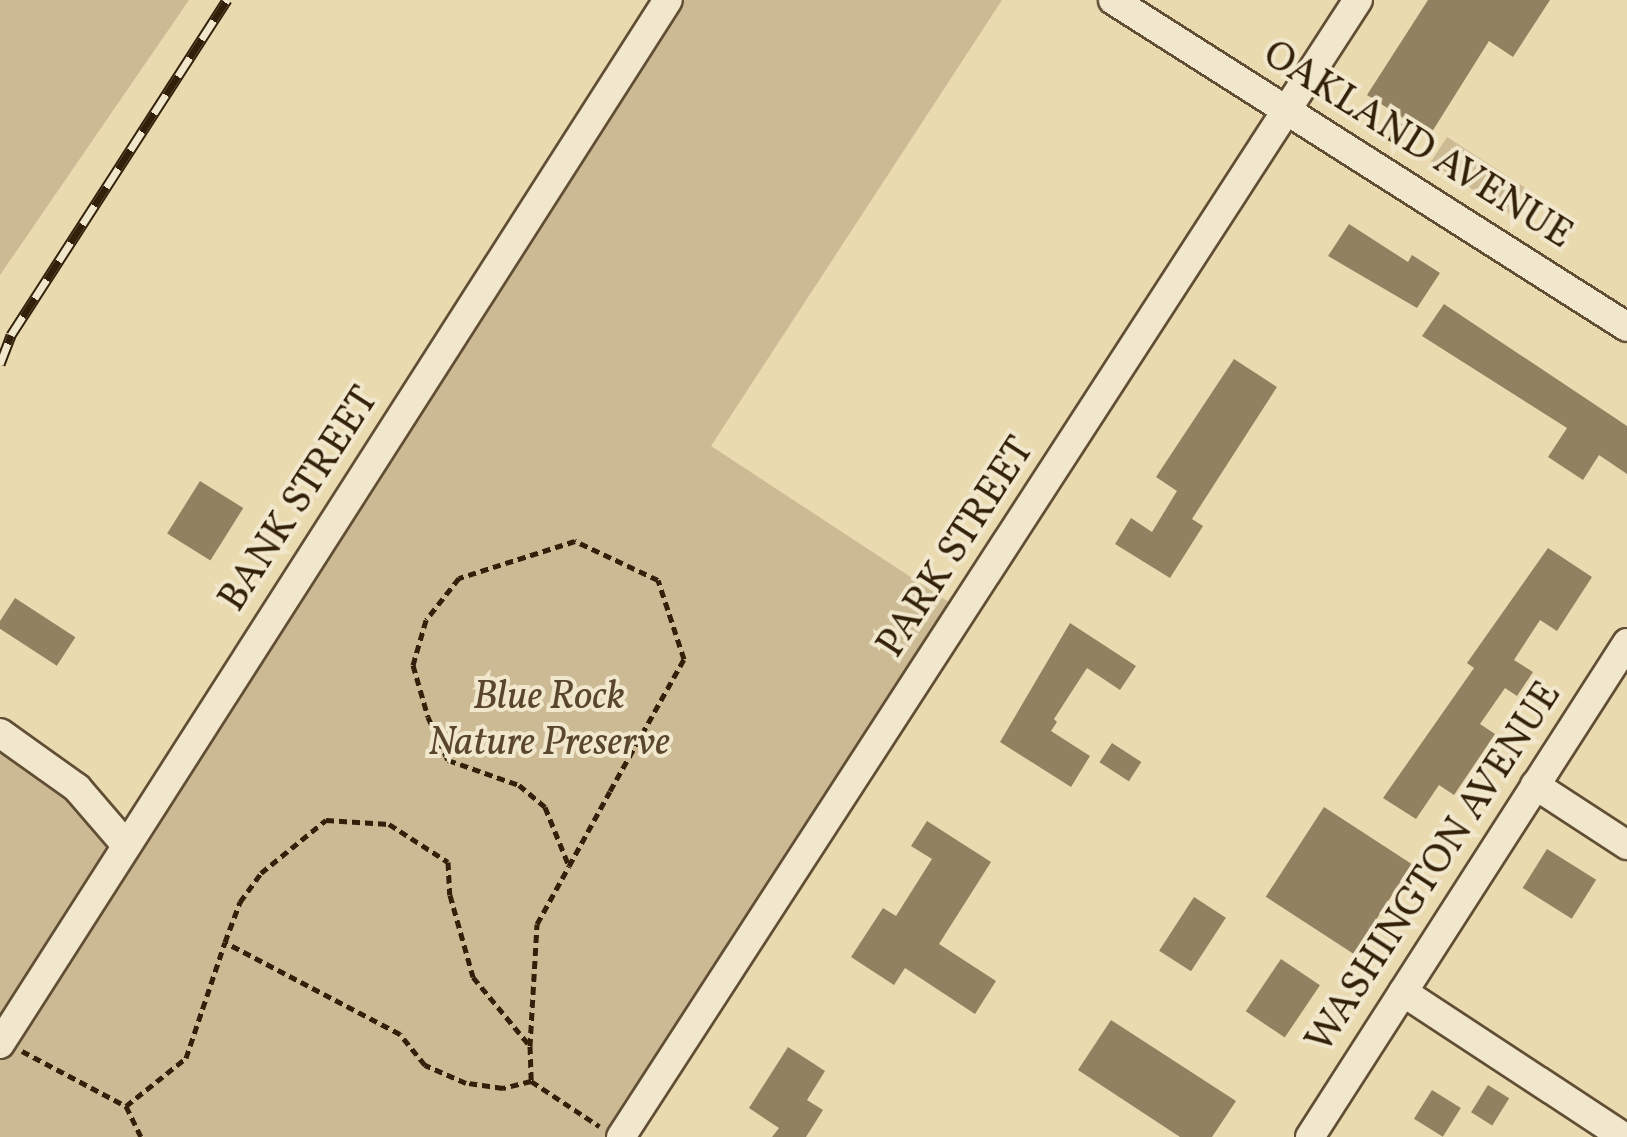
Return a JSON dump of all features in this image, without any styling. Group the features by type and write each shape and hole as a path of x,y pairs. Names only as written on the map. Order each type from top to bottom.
{"street":[{"name":"BANK STREET","path":"1,1042 668,0"},
{"name":"OAKLAND AVENUE","path":"1114,0 1627,327"},
{"name":"PARK STREET","path":"611,1132 1358,0"},
{"name":"WASHINGTON AVENUE","path":"1310,1137 1627,642"},
{"path":"0,733 77,788 126,845"},
{"path":"1535,785 1627,845"},
{"path":"1403,992 1624,1137"}],"path":[{"path":"1390,141 1404,118"},
{"path":"530,1081 537,924 684,658 658,580 575,541 459,578 426,620 414,665 428,718 448,760 519,784 544,808 569,866"},
{"path":"126,1106 186,1058 240,902 261,873 326,820 389,824 448,862 450,894 473,977 530,1046"},
{"path":"224,942 400,1034 425,1065 466,1083 504,1088 530,1081 611,1132"},
{"path":"1,1042 126,1106 141,1137"}],"green space":[{"path":"0,0 189,0 0,275"},
{"name":"Blue Rock Nature Preserve","path":"668,0 1002,0 711,446 964,612 622,1137 0,1137 0,733 125,844"},
{"path":"1447,137 1527,189 1510,214 1431,162"}],"building":[{"path":"1428,0 1550,0 1513,57 1489,41 1430,135 1367,95"},
{"path":"1349,224 1408,262 1412,255 1440,273 1417,308 1328,256"},
{"path":"1444,304 1627,426 1627,474 1599,455 1583,480 1548,457 1567,428 1422,336"},
{"path":"1234,359 1277,387 1192,519 1203,526 1170,578 1115,544 1131,518 1152,532 1177,491 1156,477"},
{"path":"200,481 243,508 210,561 167,534"},
{"path":"1548,548 1592,577 1557,631 1540,620 1514,660 1533,672 1517,696 1505,688 1480,724 1495,734 1454,795 1439,785 1416,819 1383,798 1474,668 1467,663"},
{"path":"15,598 75,637 57,666 0,629 0,621"},
{"path":"1070,623 1136,666 1120,690 1087,668 1054,719 1057,722 1051,731 1090,756 1071,787 1000,742"},
{"path":"1112,743 1141,762 1129,781 1099,762"},
{"path":"1324,807 1412,864 1354,954 1266,897"},
{"path":"927,821 991,862 939,944 996,981 975,1014 905,968 894,985 851,957 883,908 896,916 932,859 911,846"},
{"path":"1547,849 1596,880 1572,919 1523,888"},
{"path":"1194,897 1226,918 1191,971 1159,951"},
{"path":"1281,959 1320,985 1285,1038 1246,1011"},
{"path":"1111,1020 1236,1101 1212,1137 1180,1137 1078,1070"},
{"path":"788,1047 825,1071 807,1100 823,1110 806,1137 772,1137 779,1128 749,1108"},
{"path":"1488,1085 1509,1098 1492,1125 1471,1112"},
{"path":"1432,1090 1461,1108 1443,1137 1414,1119"}],"railway":[{"path":"0,364 11,335 227,0"}]}
